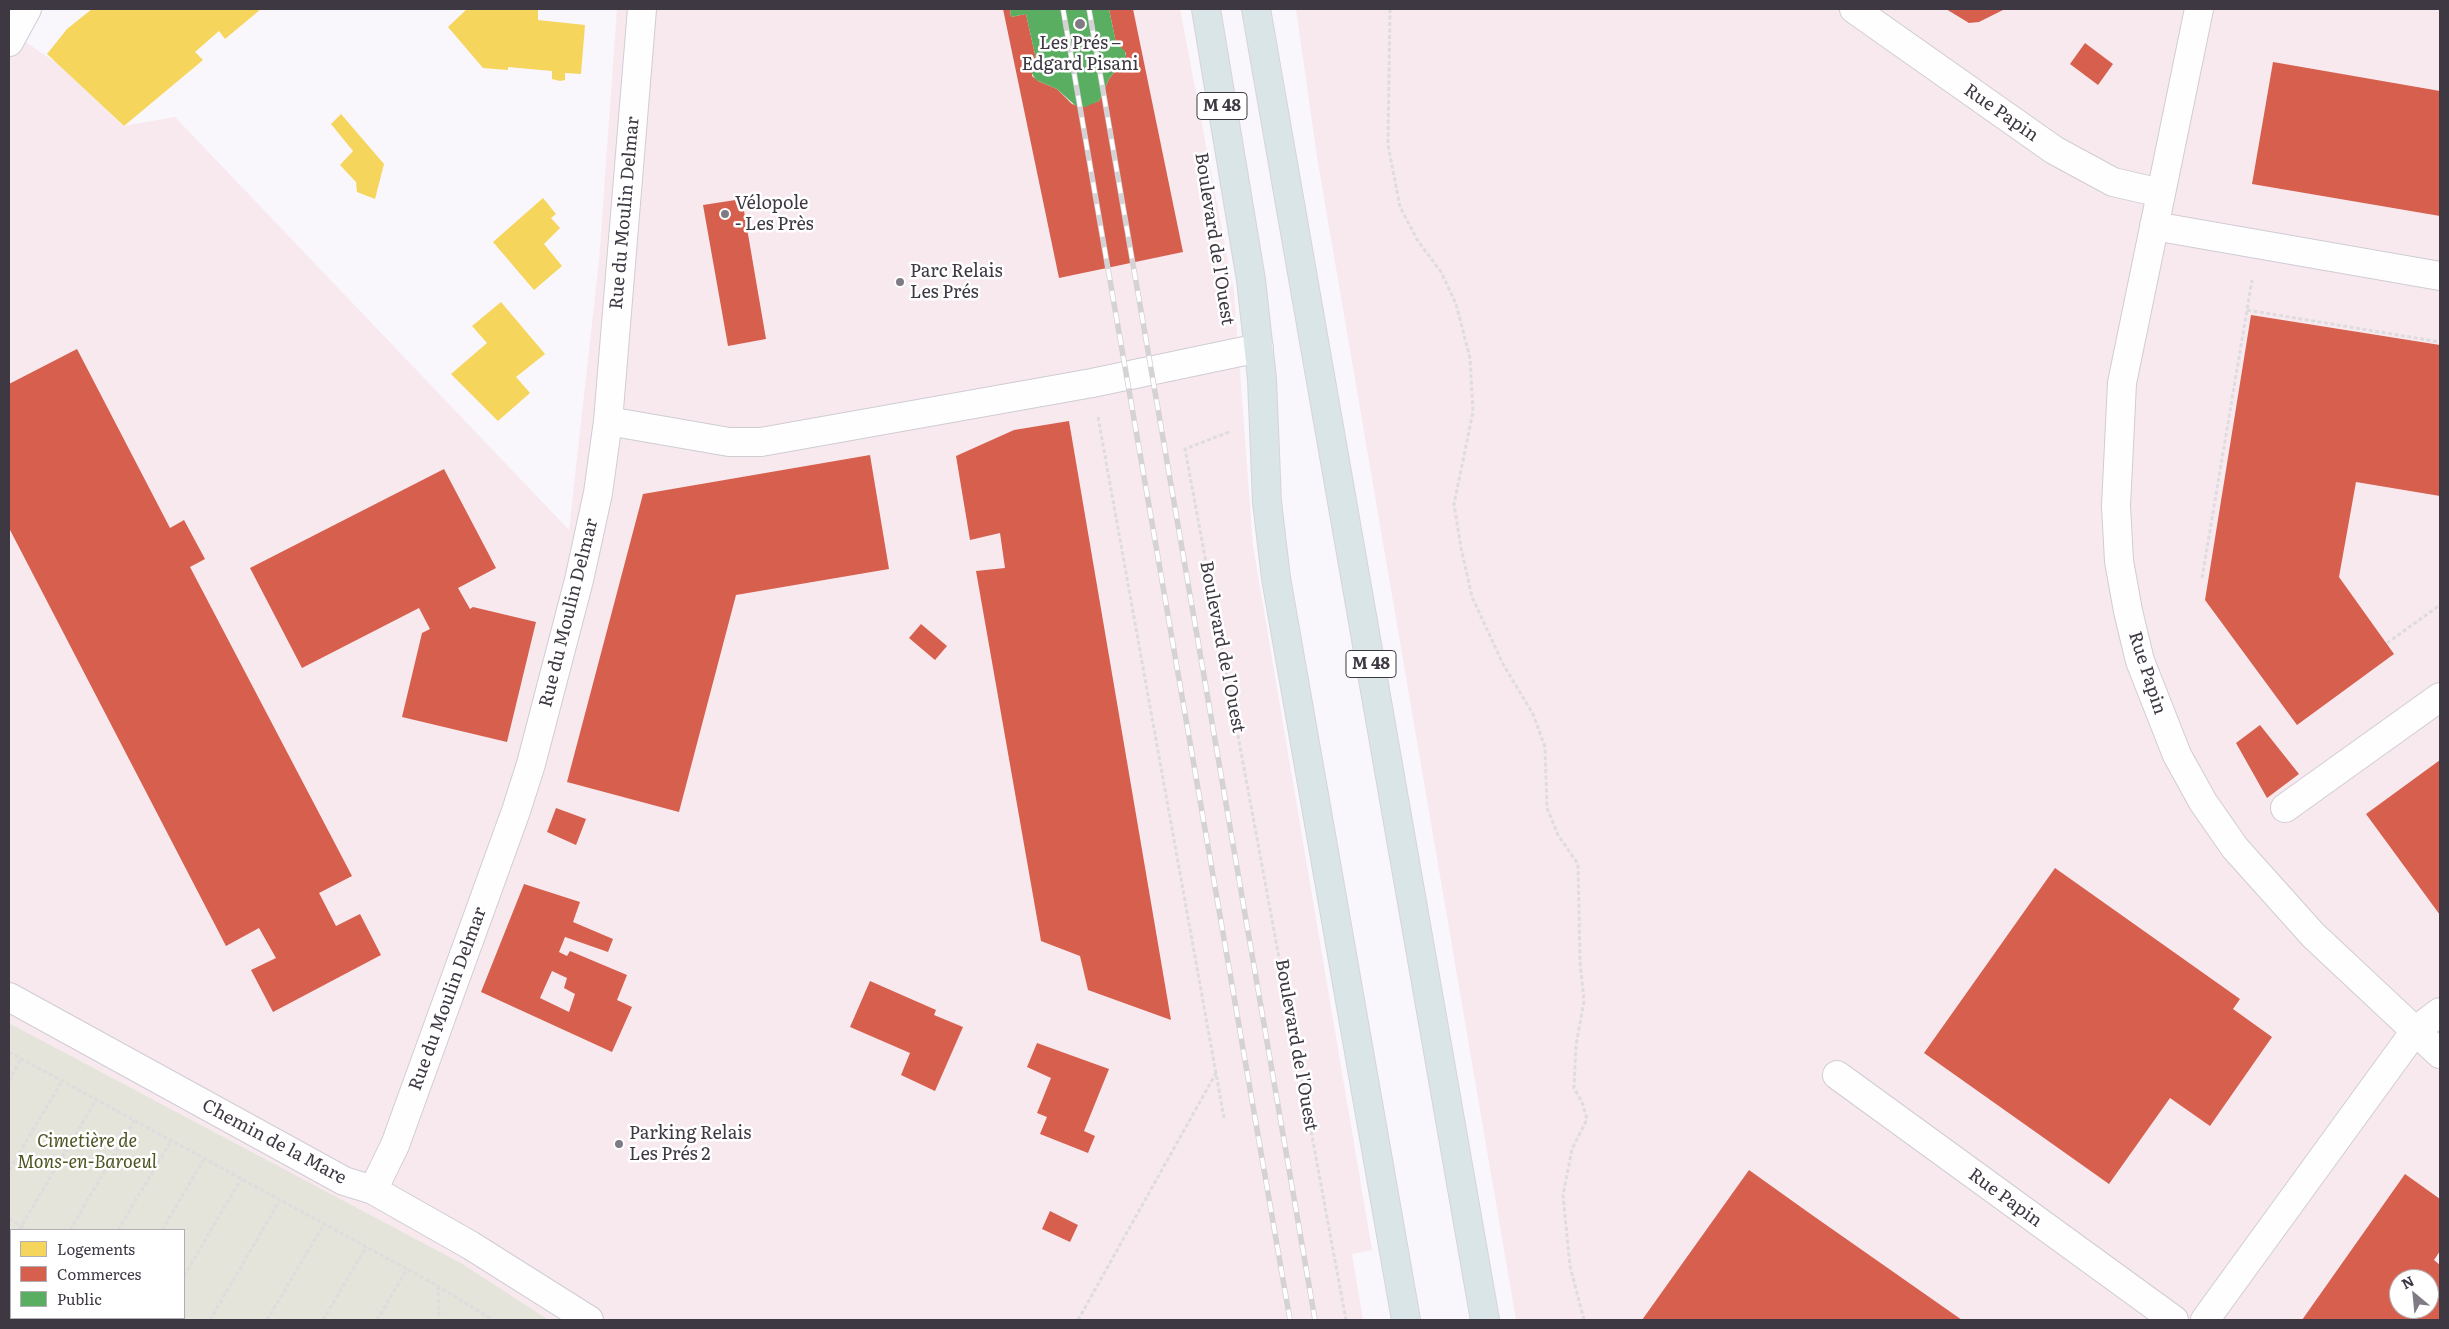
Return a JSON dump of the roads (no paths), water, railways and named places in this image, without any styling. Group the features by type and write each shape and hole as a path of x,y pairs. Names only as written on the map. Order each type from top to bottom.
{"main road":[{"name":"Boulevard de l'Ouest","path":"1206,9 1246,251 1259,348 1266,494 1275,570 1406,1320"},
{"name":"M 48","path":"1256,9 1485,1320"}],"street":[{"path":"9,42 27,9"},
{"name":"Rue du Moulin Delmar","path":"373,1190 395,1146 531,764 581,570 598,492 608,421 642,9"},
{"name":"Rue Papin","path":"1854,9 2054,150 2113,182 2161,193"},
{"name":"Rue Papin","path":"2199,9 2122,383 2117,447 2116,506 2119,561 2140,661 2177,755 2203,802 2235,848 2313,935 2440,1054"},
{"path":"2154,226 2440,276"},
{"path":"608,421 729,442 761,442 1092,383 1259,348"},
{"path":"2285,808 2440,696"},
{"name":"Chemin de la Mare","path":"9,997 344,1181 373,1190 470,1245 589,1320"},
{"path":"2205,1320 2415,1031 2440,1012"},
{"name":"Rue Papin","path":"1837,1075 2174,1320"}],"railway":[{"path":"1063,9 1290,1320"},
{"path":"1089,9 1315,1320"}],"place":[{"name":"Les Prés – Edgard Pisani","path":"1080,24"},
{"name":"Vélopole - Les Près","path":"725,214"},
{"name":"Parc Relais Les Prés","path":"900,282"},
{"name":"Parking Relais Les Prés 2","path":"619,1144"}],"park label":[{"name":"Cimetière de Mons-en-Baroeul","path":"87,1152"}]}
